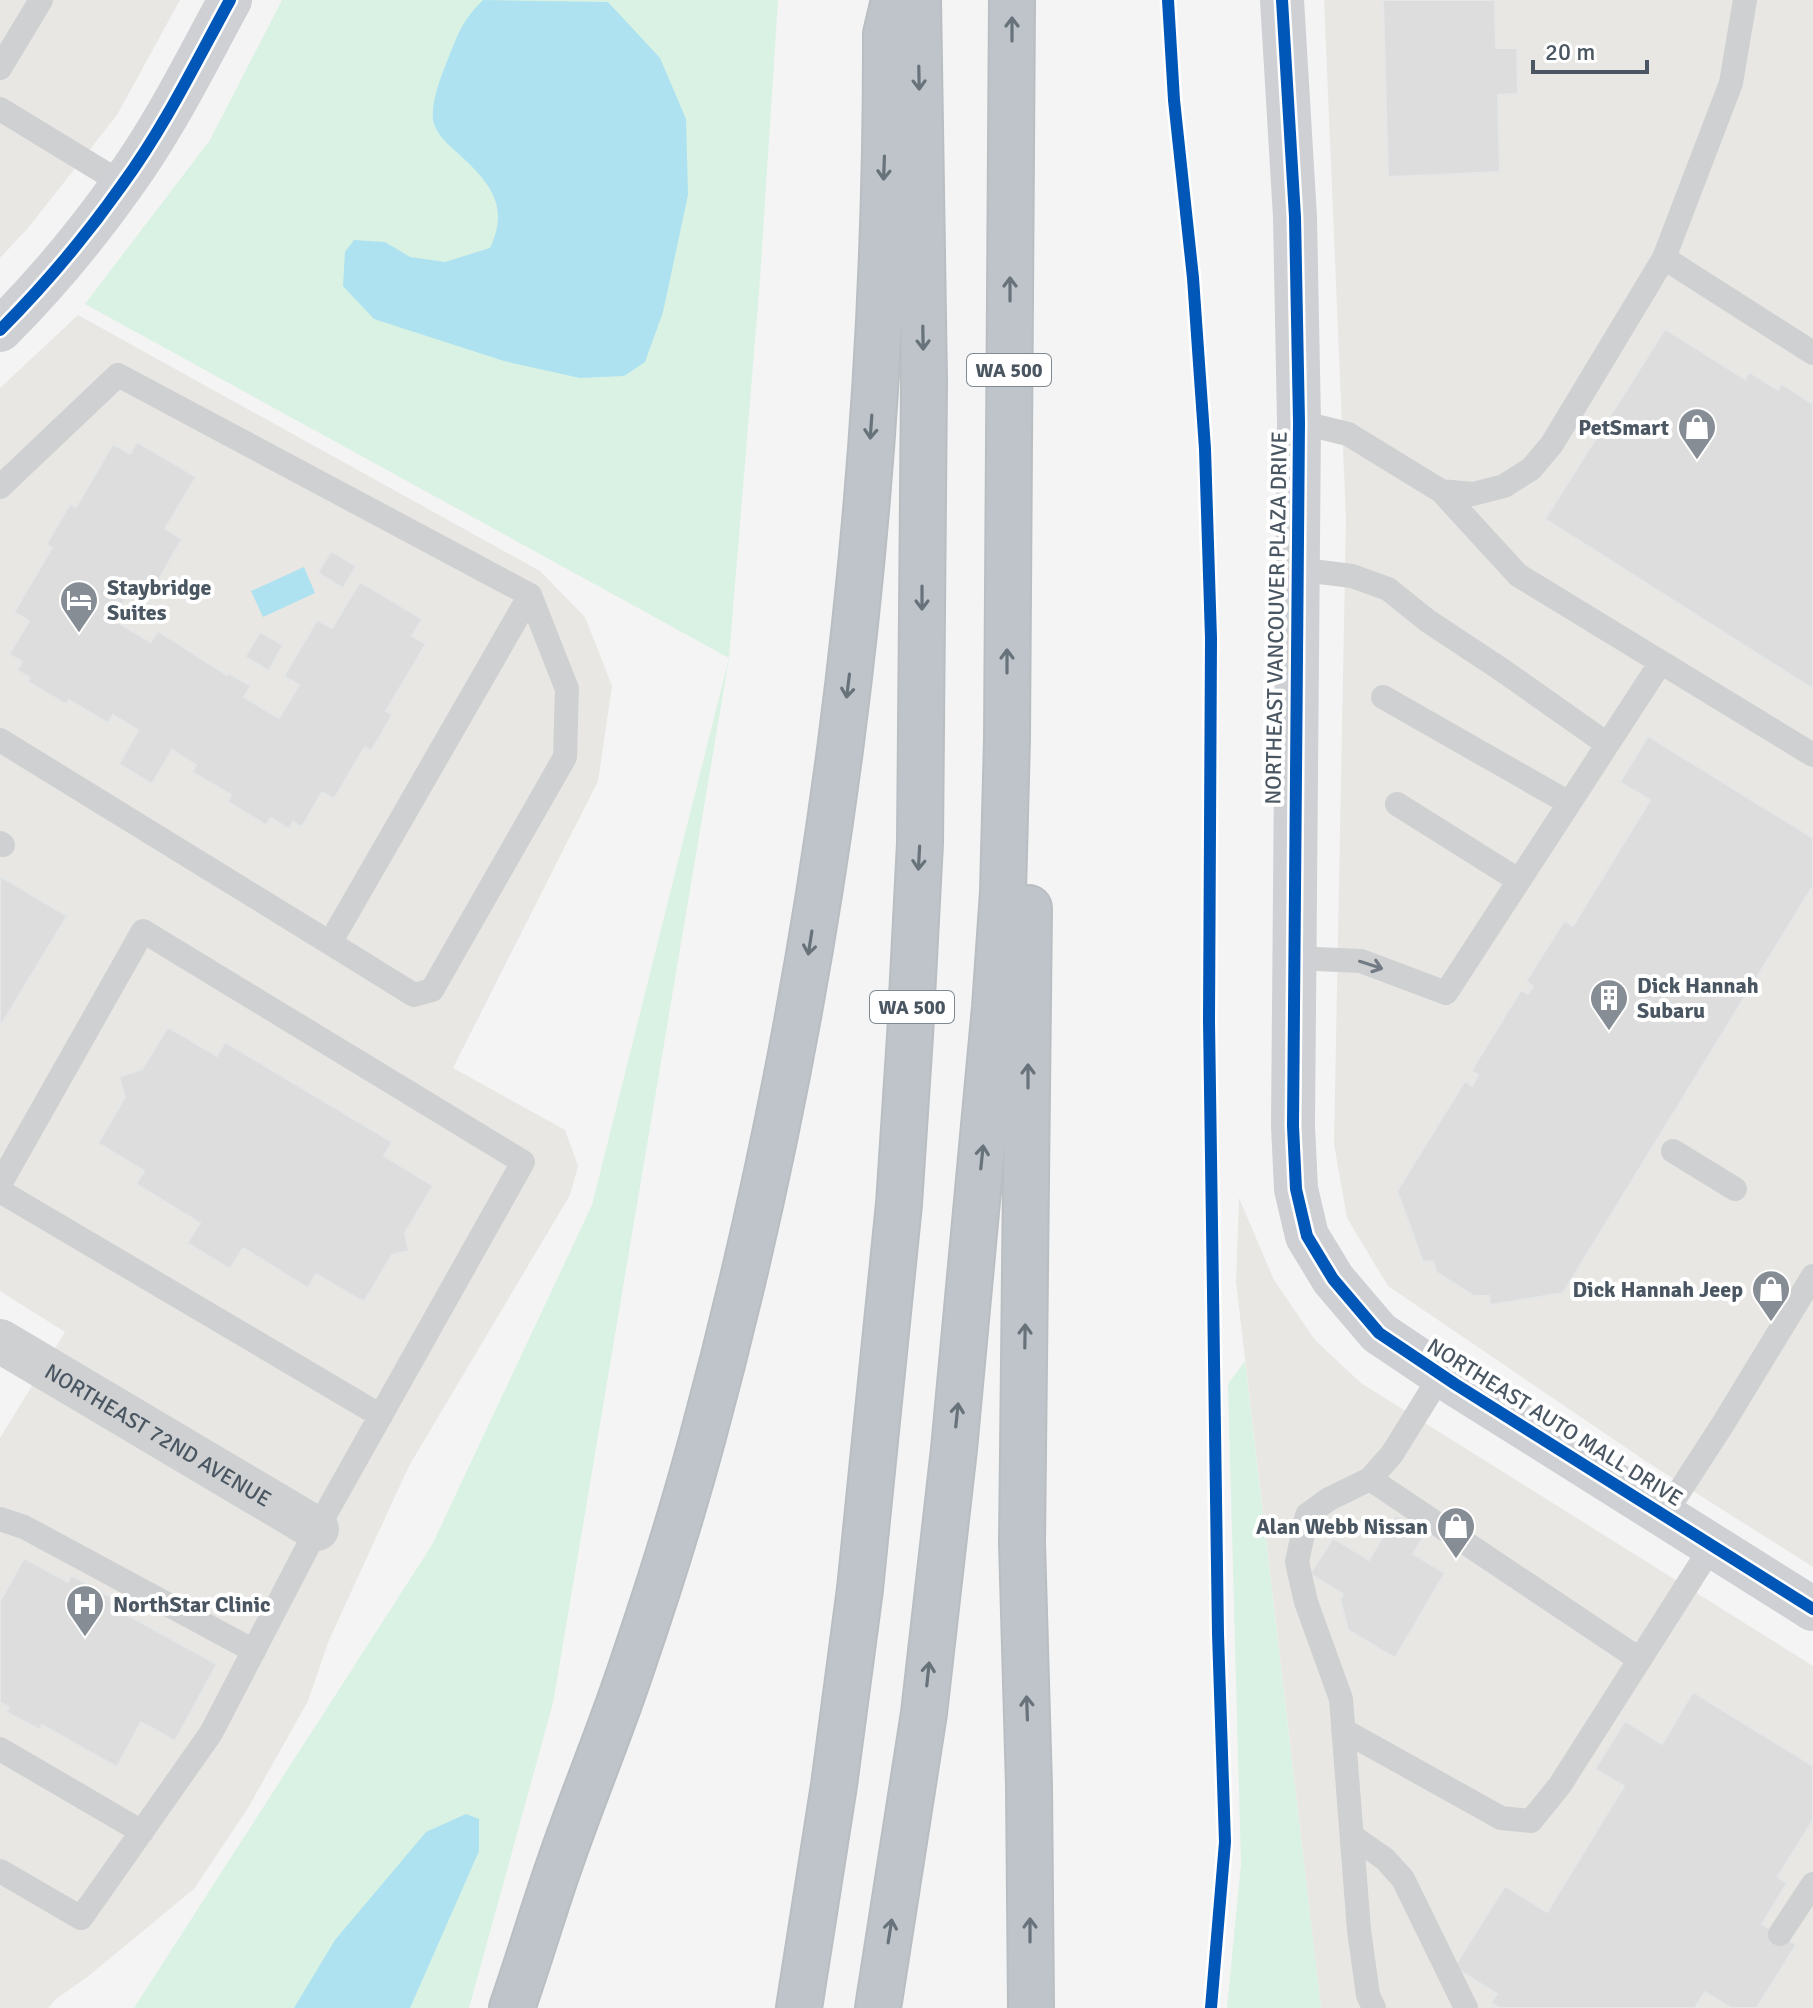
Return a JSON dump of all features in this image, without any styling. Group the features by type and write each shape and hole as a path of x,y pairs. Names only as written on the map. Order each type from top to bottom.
{"highway":[{"path":"512,2008 560,1864 633,1664 702,1442 748,1256 781,1102 840,754 859,595 880,299 886,34 894,0"},
{"name":"WA 500","path":"799,2008 834,1785 860,1589 899,1204 908,1067 921,764 924,381 918,0"},
{"name":"WA 500","path":"878,2008 924,1713 954,1449 1003,892 1007,739 1012,0"},
{"path":"1007,739 1029,895 1022,1543 1031,2008"}],"street":[{"path":"0,330 31,299 123,184 230,0"},
{"name":"NORTHEAST VANCOUVER PLAZA DRIVE","path":"1282,0 1295,217 1299,422 1293,1126 1296,1189 1307,1236"},
{"name":"NORTHEAST AUTO MALL DRIVE","path":"1307,1236 1333,1279 1379,1333 1813,1609"},
{"name":"NORTHEAST 72ND AVENUE","path":"0,1341 317,1529"}],"lane":[{"path":"0,68 41,0"},
{"path":"1441,491 1473,494 1504,486 1531,469 1552,444 1664,258 1731,83 1745,0"},
{"path":"0,109 123,184"},
{"path":"1664,258 1813,353"},
{"path":"0,487 118,375 530,595 567,689 565,757 432,990 414,995 0,740"},
{"path":"1299,422 1348,434 1441,491 1518,575 1813,755"},
{"path":"1296,569 1352,576 1388,589 1428,621 1607,744"},
{"path":"330,943 530,595"},
{"path":"1293,958 1361,961 1446,993 1661,662"},
{"path":"1383,697 1569,803"},
{"path":"1397,804 1518,880"},
{"path":"0,1184 143,931 523,1162 317,1529 211,1733 81,1918 0,1871"},
{"path":"1673,1151 1735,1189"},
{"path":"0,1191 381,1416"},
{"path":"1664,1515 1813,1276"},
{"path":"1374,2008 1368,1995 1361,1943 1341,1699 1306,1602 1297,1562 1307,1515 1329,1499 1370,1479 1392,1454 1441,1375"},
{"path":"1370,1479 1639,1659"},
{"path":"0,1519 24,1527 254,1651"},
{"path":"1343,1730 1501,1818 1531,1821 1560,1785 1712,1546"},
{"path":"0,1749 142,1832"},
{"path":"1352,1836 1385,1859 1403,1879 1466,2008"},
{"path":"1780,1934 1813,1884"}],"shaded area":[{"path":"0,0 180,0 117,115 28,228 0,258"},
{"path":"1324,0 1813,0 1813,1567 1644,1460 1388,1286 1347,1218 1334,1144 1346,519"},
{"path":"78,315 540,571 585,617 612,686 598,781 453,1068 565,1130 578,1166 570,1195 409,1466 329,1640 308,1701 248,1808 194,1889 48,2008 0,2008 0,1438 65,1332 0,1291 0,388"},
{"name":"Alan Webb Nissan","path":"1239,1198 1274,1280 1315,1340 1361,1383 1813,1666 1813,2008 1321,2008 1236,1282"}],"green space":[{"path":"282,0 778,0 760,279 729,658 85,304 210,140"},
{"path":"729,658 553,1703 469,2008 134,2008 432,1545 592,1205"},
{"path":"1245,1361 1321,2008 1227,2008 1241,1864 1228,1384"}],"water":[{"path":"483,0 608,2 660,58 686,119 688,195 663,312 645,362 624,376 580,378 504,361 374,319 343,286 345,252 354,240 385,242 410,257 445,262 490,248 498,221 494,198 482,177 442,138 433,117 438,85 457,37"},
{"path":"304,567 315,593 263,617 251,591"},
{"path":"466,1814 479,1819 479,1851 410,2008 294,2008 335,1940 426,1832"}],"building":[{"path":"1383,0 1495,0 1496,48 1517,48 1518,94 1498,95 1500,172 1388,177"},
{"name":"PetSmart","path":"1665,329 1745,379 1749,372 1778,390 1782,384 1813,404 1813,689 1545,519"},
{"name":"Staybridge Suites","path":"137,442 196,477 165,529 182,539 150,595 133,585 113,620 151,642 158,631 227,675 251,686 244,697 279,718 299,685 284,676 317,620 332,628 360,582 422,619 412,636 426,644 386,711 393,714 371,751 365,747 334,799 322,792 302,827 293,822 289,829 271,818 266,825 228,802 231,795 192,772 196,765 172,750 152,784 119,764 138,730 113,715 108,723 69,700 66,704 28,682 30,678 17,670 22,662 9,654 29,621 14,612 52,548 46,545 70,504 76,507 113,444 130,454"},
{"path":"331,551 356,566 343,588 318,573"},
{"path":"260,632 283,645 269,671 245,657"},
{"name":"Dick Hannah Subaru","path":"1648,736 1813,838 1813,886 1563,1293 1490,1305 1489,1296 1474,1296 1436,1272 1433,1261 1423,1262 1397,1191 1465,1081 1472,1086 1478,1075 1471,1071 1521,990 1528,994 1533,986 1526,981 1564,921 1573,926 1650,800 1620,782"},
{"path":"0,876 67,916 0,1027"},
{"path":"168,1027 217,1056 225,1042 392,1142 384,1156 433,1186 405,1233 409,1251 392,1255 364,1302 316,1274 308,1288 243,1248 230,1269 187,1243 200,1223 136,1184 144,1171 98,1143 125,1097 119,1077 142,1069"},
{"path":"1396,1515 1426,1533 1413,1554 1445,1573 1395,1658 1348,1630 1340,1599 1343,1594 1310,1574 1333,1538 1369,1560"},
{"name":"NorthStar Clinic","path":"24,1558 68,1582 71,1575 126,1605 122,1612 217,1664 175,1741 141,1722 117,1767 42,1725 40,1730 6,1712 9,1707 0,1702 0,1601"},
{"path":"1693,1692 1813,1766 1813,1820 1778,1877 1787,1883 1762,1924 1796,1945 1757,2008 1731,2008 1705,1992 1695,2008 1499,2008 1491,2003 1497,1994 1454,1967 1505,1886 1547,1912 1624,1786 1595,1769 1625,1721 1662,1744"}],"cycle path":[{"path":"0,330 79,242 137,163 230,0"},
{"path":"1168,0 1205,449 1211,638 1209,1021 1218,1634 1225,1842 1211,2008"},
{"path":"1282,0 1295,217 1299,422 1293,1126 1296,1189 1307,1236 1333,1279 1379,1333 1813,1609"}],"place":[{"name":"PetSmart","path":"1697,461"},
{"name":"Staybridge Suites","path":"79,634"},
{"name":"Dick Hannah Subaru","path":"1609,1032"},
{"name":"Dick Hannah Jeep","path":"1771,1323"},
{"name":"Alan Webb Nissan","path":"1456,1560"},
{"name":"NorthStar Clinic","path":"85,1638"}]}
